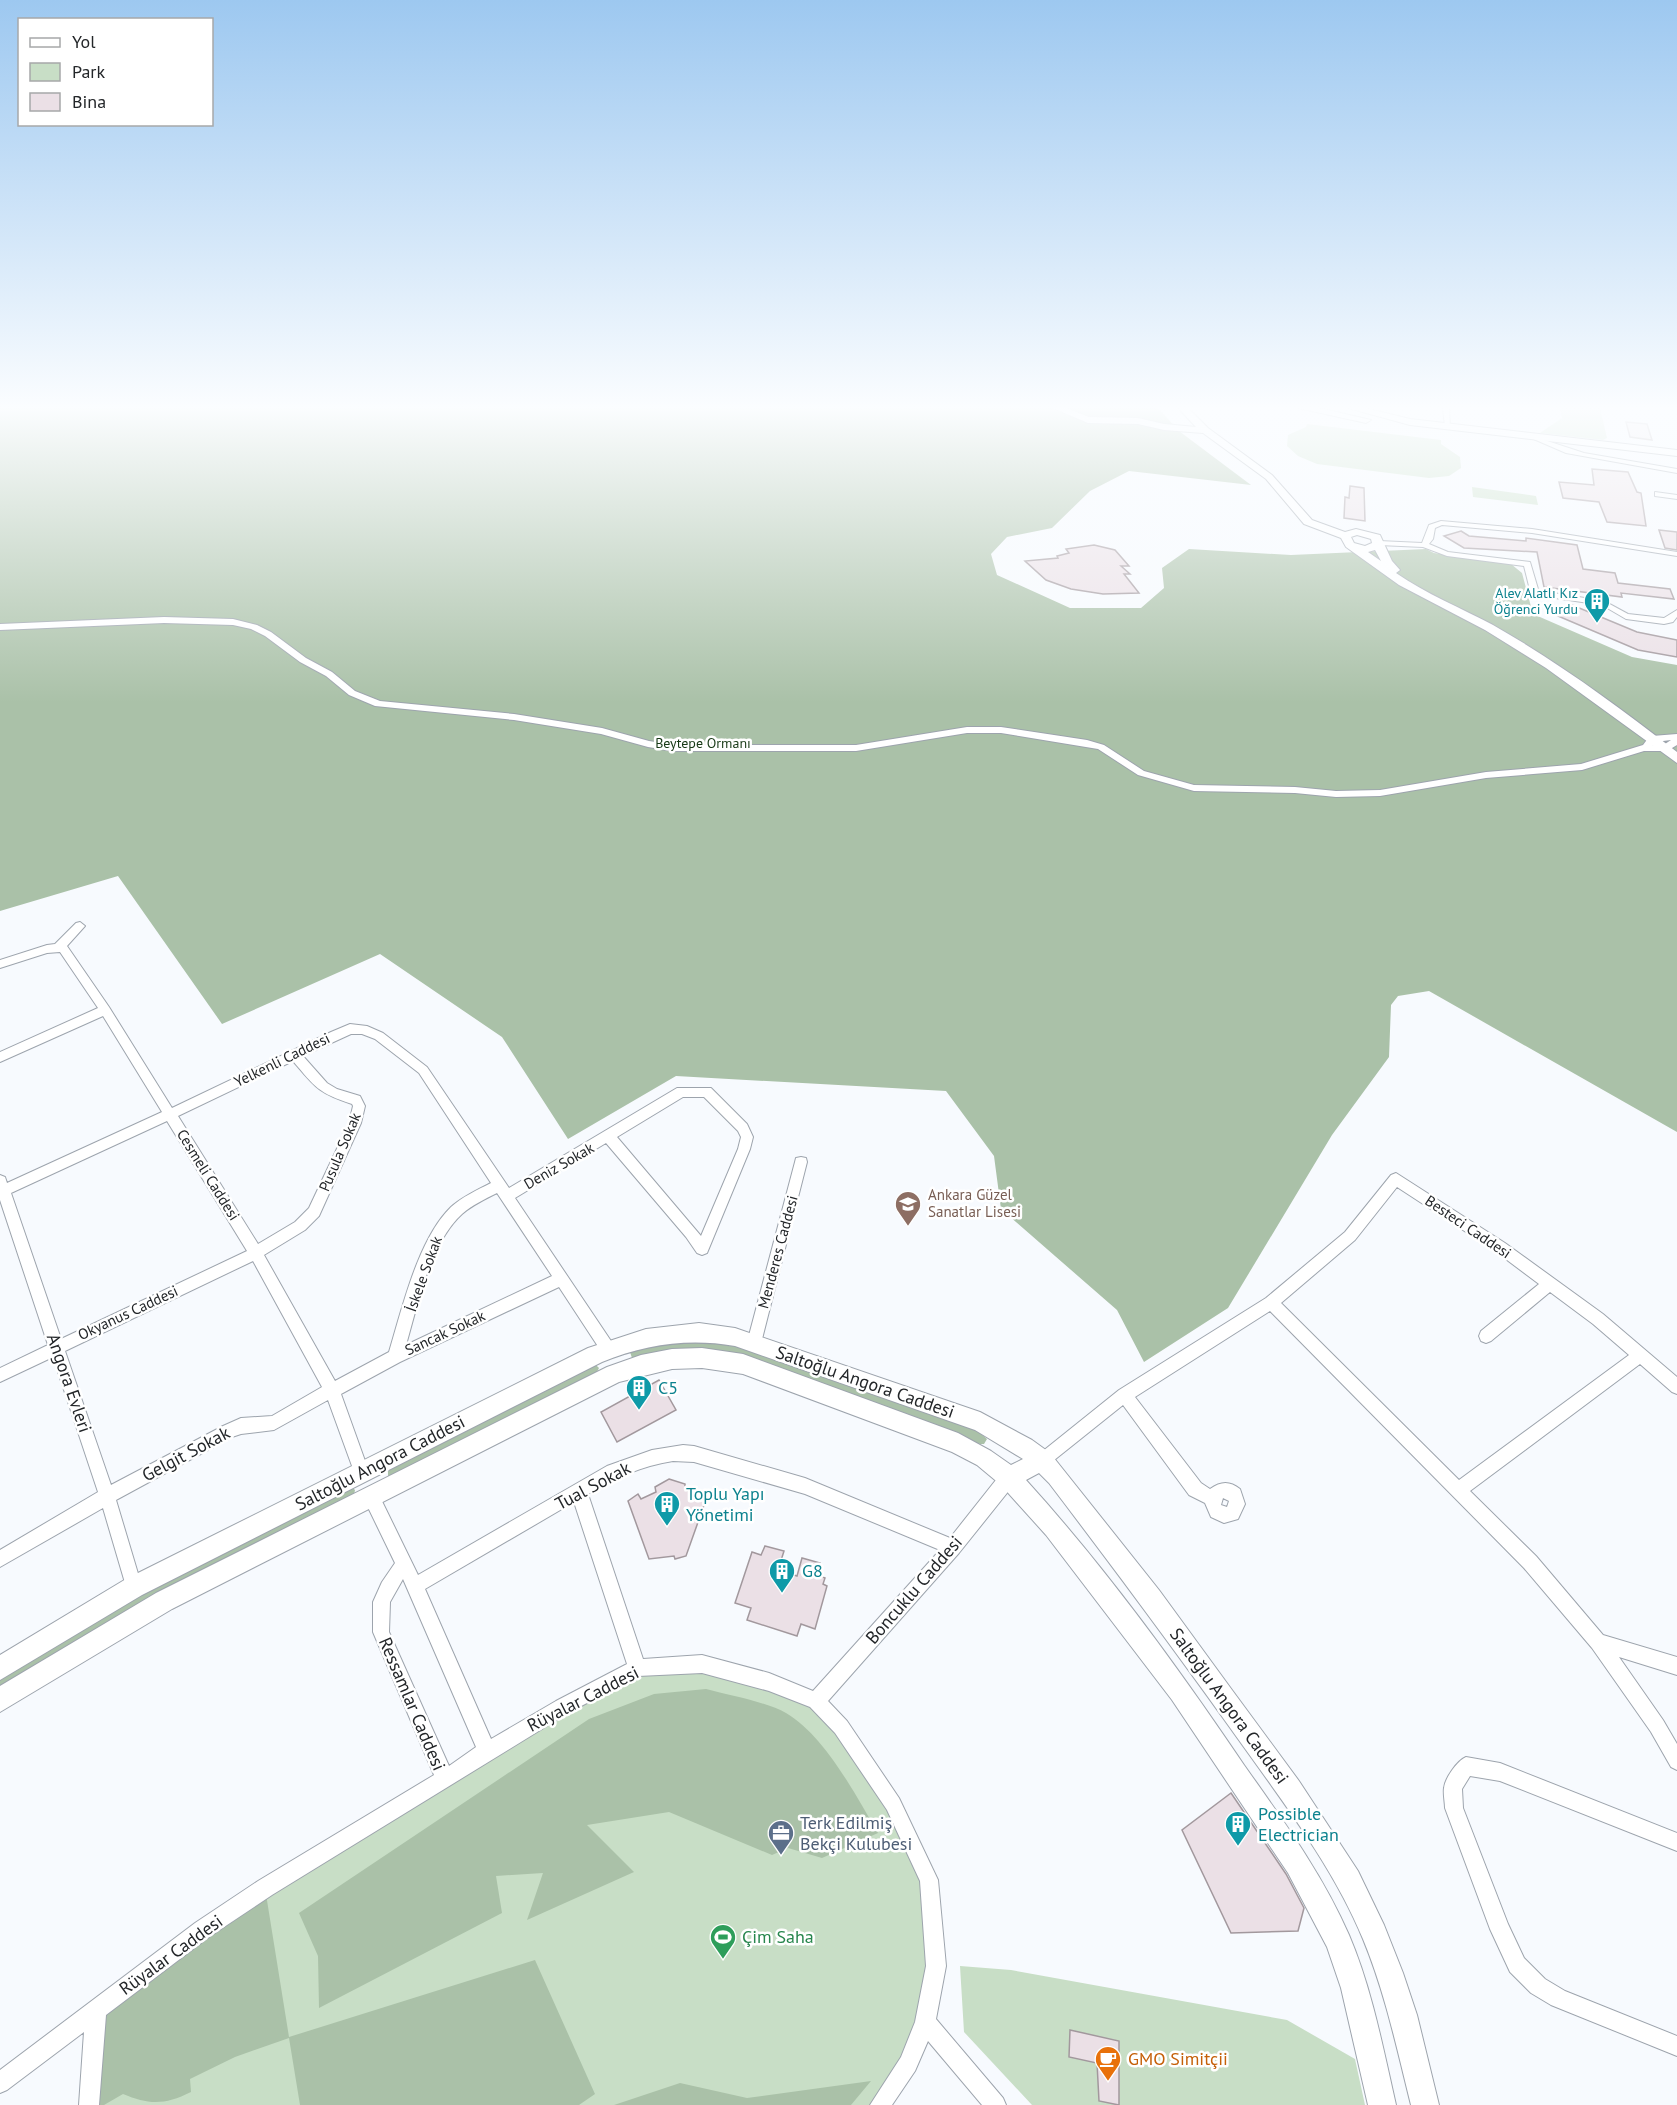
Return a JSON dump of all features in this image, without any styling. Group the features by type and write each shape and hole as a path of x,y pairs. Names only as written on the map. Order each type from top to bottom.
{"street":[{"path":"1294,506 1308,522 1366,549 1379,544 1424,544 1447,554 1527,564 1534,590 1538,593 1604,603 1620,614 1658,621 1670,620 1677,612"},
{"path":"1424,544 1429,538 1432,527 1441,523 1532,531 1677,554"},
{"path":"1349,541 1351,533 1367,533 1376,537 1387,563 1395,570 1570,669 1672,743 1677,759"},
{"path":"1349,541 1403,583 1489,628 1550,665 1648,744"},
{"path":"0,627 164,620 233,622 254,627 268,634 295,654 329,674 361,699 378,704 514,717 602,731 648,744 674,748 856,748 967,730 1001,730 1087,742 1101,747 1141,773 1168,782 1204,789 1380,794 1486,775 1582,767 1648,744 1672,743"},
{"path":"0,964 58,947 80,926"},
{"name":"Cesmeli Caddesi","path":"58,947 63,948 105,1010 256,1252 332,1390 361,1472"},
{"path":"0,1057 105,1010"},
{"name":"Yelkenli Caddesi","path":"1,1188 171,1114 350,1029 363,1029 379,1036 423,1070 608,1349"},
{"name":"Pusula Sokak","path":"256,1252 300,1226 314,1212 355,1123 359,1106 356,1100 333,1093 323,1087 295,1055"},
{"name":"Deniz Sokak","path":"504,1190 609,1137 681,1092 707,1092 743,1128 747,1137 702,1249 609,1137"},
{"name":"Menderes Caddesi","path":"754,1343 801,1162"},
{"name":"Besteci Caddesi","path":"1271,1303 1350,1236 1396,1179 1500,1247 1598,1318 1677,1387"},
{"name":"Angora Evleri","path":"1,1188 107,1496 134,1587"},
{"name":"İskele Sokak","path":"395,1357 439,1231 455,1211 504,1190"},
{"name":"Okyanus Caddesi","path":"0,1375 256,1252"},
{"name":"Sancak Sokak","path":"332,1390 395,1357 561,1279"},
{"path":"1486,1336 1550,1284"},
{"path":"1009,1477 1043,1460 1124,1395 1271,1303 1530,1562 1598,1642 1657,1726 1677,1761"},
{"name":"Saltoğlu Angora Caddesi","path":"0,1668 134,1587 608,1349 650,1337 686,1332 712,1332 754,1343 980,1422 1025,1447 1043,1460 1151,1598 1290,1790 1349,1880 1375,1934 1389,1973 1406,2025 1425,2105"},
{"path":"608,1349 614,1374"},
{"path":"1458,1491 1640,1355"},
{"name":"Saltoğlu Angora Caddesi","path":"0,1700 144,1612 614,1374 641,1365 672,1359 702,1358 743,1364 958,1444 984,1458 1009,1477 1054,1527 1180,1692 1301,1871 1338,1941 1355,1988 1382,2105"},
{"name":"Gelgit Sokak","path":"0,1559 107,1496 228,1431 241,1426 274,1423 332,1390"},
{"path":"1124,1395 1195,1489 1213,1499"},
{"name":"Tual Sokak","path":"415,1586 612,1471 642,1460 676,1452 694,1454 805,1486 953,1547"},
{"path":"361,1472 415,1586 487,1751"},
{"name":"Boncuklu Caddesi","path":"816,1701 953,1547 1009,1477"},
{"path":"579,1492 637,1668"},
{"name":"Ressamlar Caddesi","path":"404,1564 383,1594 378,1612 381,1632 445,1779"},
{"path":"1598,1642 1677,1666"},
{"name":"Rüyalar Caddesi","path":"0,2083 202,1930 265,1888 487,1751 562,1707 637,1668 702,1664 770,1682 816,1701 841,1727 893,1804 929,1880 936,1966 925,2022 908,2064 880,2105"},
{"path":"1677,1842 1500,1772 1466,1766 1453,1787 1454,1808 1500,1929 1517,1965 1538,1986 1558,1998 1677,2046"},
{"path":"89,2105 96,2010"},
{"path":"925,2022 996,2105"}],"green space":[{"name":"Beytepe Ormanı","path":"0,506 1074,506 1052,528 1007,537 991,554 997,575 1070,608 1141,608 1164,588 1162,568 1189,549 1291,555 1426,549 1434,553 1511,564 1522,573 1533,614 1632,657 1677,665 1677,1132 1429,991 1398,996 1391,1005 1389,1057 1332,1135 1228,1308 1144,1362 1117,1310 1001,1209 994,1156 946,1091 676,1076 568,1139 502,1037 380,954 222,1024 118,876 0,911"},
{"path":"718,1339 950,1419 979,1432 987,1439 984,1444 980,1444 773,1368 632,1358 630,1352 668,1341"},
{"path":"596,1365 599,1368 597,1372 388,1477 388,1470"},
{"path":"352,1487 355,1490 354,1495 0,1691 0,1676 102,1616"},
{"path":"702,1664 816,1701 841,1727 929,1880 925,2022 880,2105 89,2105 202,1930 637,1668"},
{"path":"706,1689 769,1705 800,1723 814,1736 838,1767 878,1833 822,1858 788,1848 772,1855 669,1812 587,1825 634,1872 527,1920 543,1873 496,1876 502,1913 319,2008 318,1956 299,1913 589,1719 654,1694"},
{"path":"265,1888 289,2037 535,1960 595,2094 579,2105 300,2105 289,2038 235,2057 190,2079 191,2092 173,2099 149,2102 123,2094 104,2105 89,2105 96,2010"},
{"path":"960,1966 1011,1970 1287,2020 1355,2059 1365,2105 1032,2105 964,2032"},
{"path":"871,2081 851,2105 614,2105 680,2083 747,2098"}],"building":[{"path":"1345,506 1365,506 1365,521 1344,518"},
{"path":"1601,506 1643,506 1646,526 1607,522"},
{"path":"1659,530 1677,532 1677,550 1665,548"},
{"path":"1461,531 1469,536 1526,541 1526,538 1577,545 1583,569 1615,573 1618,583 1670,589 1674,599 1621,593 1622,597 1544,587 1537,552 1464,548 1444,536"},
{"path":"1094,545 1115,550 1129,566 1121,566 1130,574 1124,574 1139,593 1103,594 1071,589 1046,580 1025,561 1058,558 1057,556 1069,553 1066,549"},
{"name":"Alev Alatlı Kız Öğrenci Yurdu","path":"1572,605 1637,632 1677,640 1677,657 1638,650 1558,616"},
{"name":"C5","path":"659,1380 676,1410 617,1442 601,1412"},
{"name":"Toplu Yapı Yönetimi","path":"669,1479 685,1484 685,1490 697,1495 700,1490 708,1494 686,1556 675,1559 674,1556 649,1559 628,1501 638,1494 641,1499 656,1492 655,1487"},
{"name":"G8","path":"765,1546 784,1551 778,1570 797,1576 802,1558 820,1563 817,1575 825,1578 823,1584 827,1586 815,1629 801,1624 797,1636 747,1620 751,1608 735,1603 752,1552 761,1555"},
{"name":"Possible Electrician","path":"1231,1793 1286,1874 1304,1908 1298,1931 1231,1933 1182,1830"},
{"name":"GMO Simitçii","path":"1070,2030 1119,2041 1119,2105 1099,2101 1097,2063 1069,2057"}],"place":[{"name":"Alev Alatlı Kız Öğrenci Yurdu","path":"1597,624"},
{"name":"Ankara Güzel Sanatlar Lisesi","path":"908,1227"},
{"name":"C5","path":"639,1411"},
{"name":"Toplu Yapı Yönetimi","path":"667,1527"},
{"name":"G8","path":"782,1594"},
{"name":"Possible Electrician","path":"1238,1847"},
{"name":"Terk Edilmiş Bekçi Kulubesi","path":"781,1856"},
{"name":"Çim Saha","path":"723,1960"},
{"name":"GMO Simitçii","path":"1108,2082"}]}
